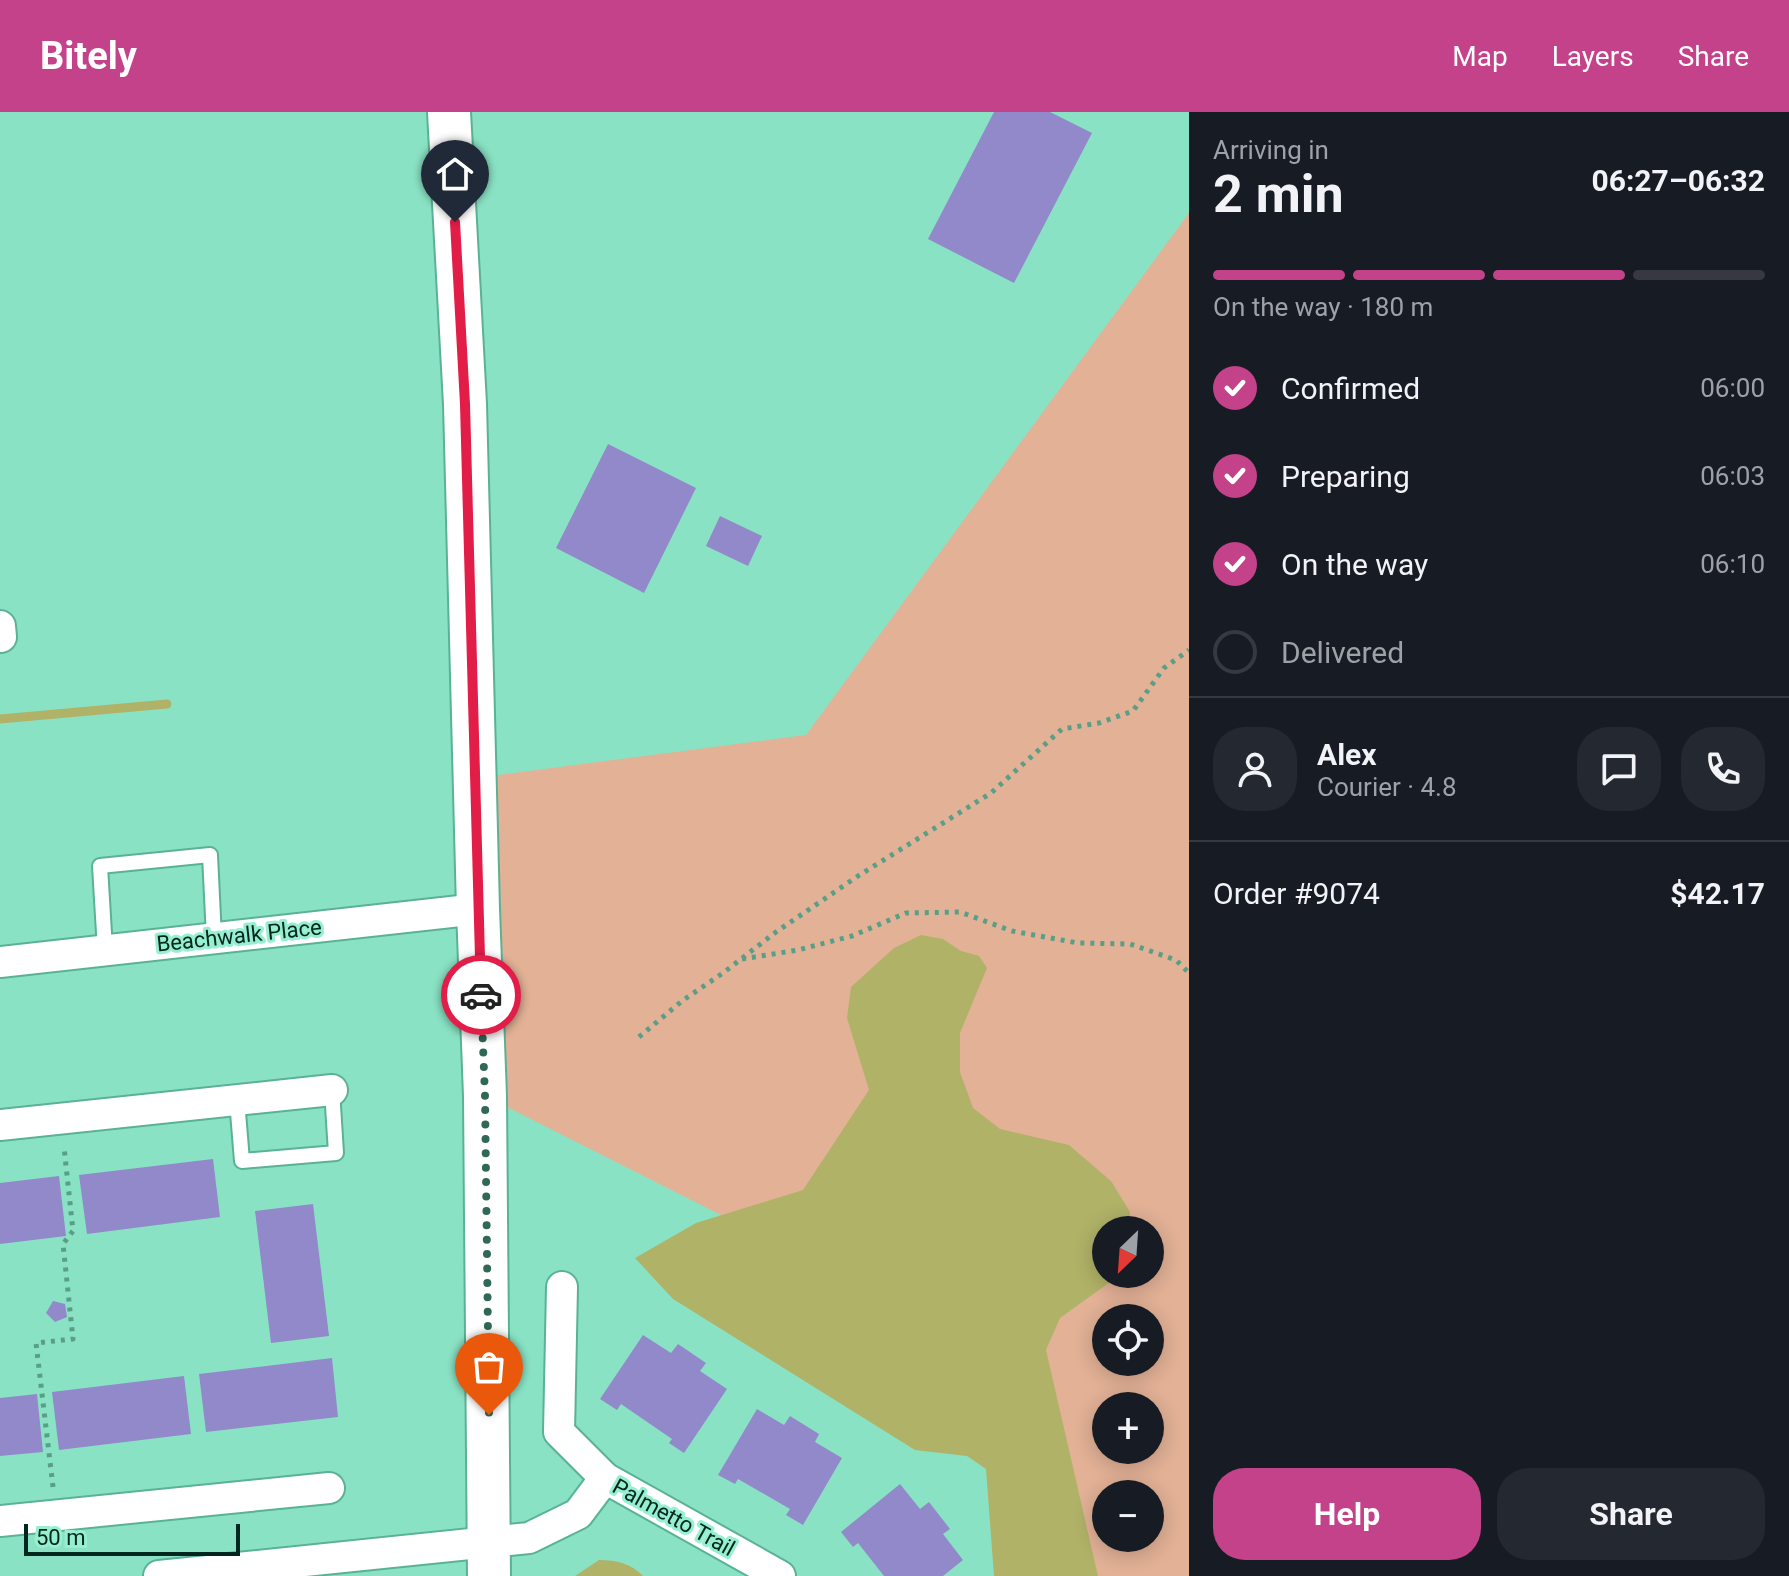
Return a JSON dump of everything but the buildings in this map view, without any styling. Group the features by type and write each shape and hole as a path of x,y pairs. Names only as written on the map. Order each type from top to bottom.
{"street":[{"path":"449,112 465,404 485,1096 490,1559"},
{"name":"Beachwalk Place","path":"0,962 478,909"},
{"path":"0,1125 332,1090"},
{"path":"562,1287 559,1432 605,1478"},
{"name":"Palmetto Trail","path":"159,1576 490,1559 578,1514 605,1478 780,1576"},
{"path":"0,1521 329,1488"}],"lane":[{"path":"105,950 100,866 210,855 214,938"},
{"path":"237,1100 242,1161 336,1153 332,1090"}],"path":[{"path":"639,1037 682,1001 776,932 858,876 991,793 1062,729 1099,723 1133,711 1164,668 1189,650"},
{"path":"741,959 798,950 852,936 906,913 960,912 1012,931 1078,943 1130,944 1176,960 1189,973"},
{"path":"57,1515 36,1343 73,1339 63,1244 73,1231 60,1118"}],"shaded area":[{"path":"1189,213 1189,1576 1051,1576 1034,1373 485,1096 475,778 806,735"},
{"path":"921,935 943,939 961,951 979,956 987,968 960,1033 960,1072 973,1108 1000,1129 1069,1145 1111,1181 1130,1212 1130,1216 1092,1216 1092,1288 1102,1288 1060,1318 1046,1350 1098,1576 994,1576 986,1469 967,1456 915,1450 673,1299 635,1258 696,1223 803,1190 869,1090 847,1018 851,987 894,948"},
{"path":"599,1560 623,1563 643,1576 575,1576"}],"waterway":[{"path":"0,719 167,704"}],"way so far":[{"path":"481,995 489,1415"}],"route":[{"path":"455,222 465,404 481,995"}]}
